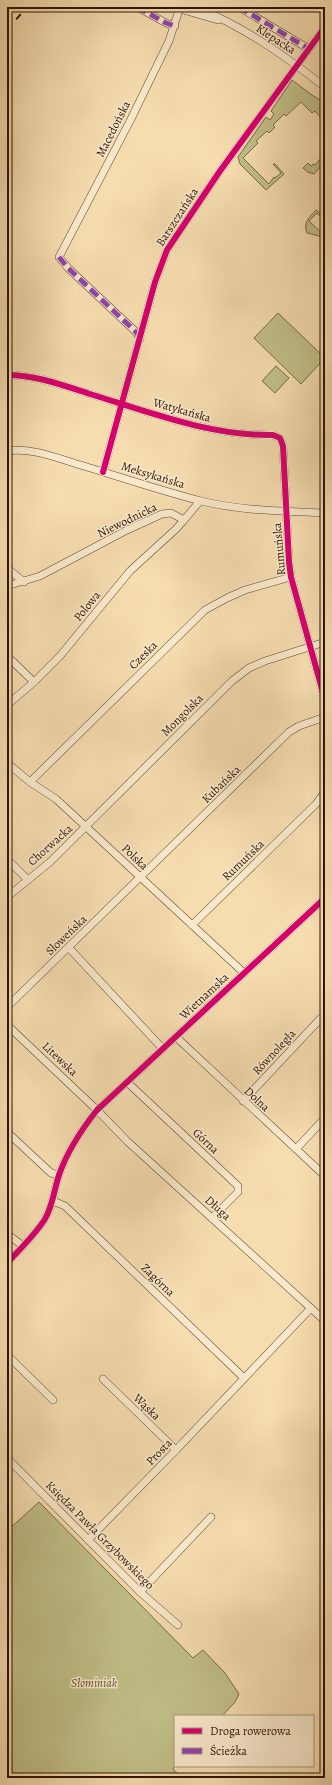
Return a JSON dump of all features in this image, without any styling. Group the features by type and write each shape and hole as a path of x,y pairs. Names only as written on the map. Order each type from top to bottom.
{"street":[{"path":"137,7 166,23 175,26"},
{"name":"Klepacka","path":"195,7 217,16 263,42 325,87"},
{"path":"239,7 309,49"},
{"name":"Macedońska","path":"140,339 136,332 68,268 59,256 130,121 175,26 178,8"},
{"name":"Klepacka","path":"178,8 233,25"},
{"name":"Barszczańska","path":"103,472 155,282 167,250 220,171 325,27"},
{"name":"Watykańska","path":"7,375 35,377 122,404 222,432 273,435 280,438 283,446 287,512"},
{"name":"Meksykańska","path":"7,451 24,450 34,452 200,501"},
{"path":"184,520 200,501 246,509 325,513"},
{"name":"Rumuńska","path":"287,512 291,577 325,700"},
{"name":"Niewodnicka","path":"7,586 40,576 127,530 162,514 171,513 184,520"},
{"name":"Polowa","path":"7,705 34,682 60,656 130,571 184,520"},
{"path":"7,568 24,582"},
{"name":"Czeska","path":"30,782 205,610 245,590 291,577"},
{"name":"Mongolska","path":"86,826 232,681 250,668 265,661 325,642"},
{"path":"7,656 34,682"},
{"name":"Kubańska","path":"140,878 289,732 299,726 325,717"},
{"name":"Polska","path":"7,763 30,782 56,799 244,973"},
{"name":"Rumuńska","path":"192,925 316,804 325,792"},
{"name":"Chorwacka","path":"7,897 50,862 86,826"},
{"name":"Chorwacka","path":"7,859 28,880"},
{"name":"Słoweńska","path":"7,1007 140,878"},
{"name":"Wietnamska","path":"7,1263 45,1219 53,1201 59,1175 85,1126 98,1110 325,898"},
{"path":"69,948 163,1049"},
{"name":"Równoległa","path":"244,1101 321,1018"},
{"name":"Litewska","path":"7,1026 98,1110"},
{"name":"Dolna","path":"176,1037 325,1176"},
{"name":"Górna","path":"127,1082 238,1186 238,1192 212,1218"},
{"name":"Długa","path":"98,1110 127,1141 325,1321"},
{"path":"296,1149 325,1118"},
{"path":"7,1132 51,1173 59,1175"},
{"name":"Zagórna","path":"53,1201 65,1206 244,1378"},
{"path":"7,1234 23,1246"},
{"name":"Prosta","path":"88,1540 311,1308"},
{"path":"7,1354 53,1400"},
{"name":"Wąska","path":"103,1379 176,1450"},
{"name":"Księdza Pawła Grzybowskiego","path":"7,1458 140,1592 178,1625"},
{"path":"140,1592 211,1517"}],"green space":[{"path":"292,80 325,103 325,122 315,111 312,113 301,102 286,116 284,114 273,125 275,127 269,133 267,131 256,141 258,143 243,158 269,184 274,177 275,178 281,173 273,164 275,164 284,174 266,190 240,164 238,157 266,117 270,120 274,114 271,111"},
{"path":"325,149 325,162 314,174 303,168 308,163 311,166 313,164 315,165 323,156 321,154"},
{"path":"316,210 322,215 320,216 317,213 309,221 322,233 325,231 325,242 324,239 319,236 307,233 306,223"},
{"path":"278,313 325,358 301,384 254,338"},
{"path":"276,366 289,378 275,393 262,381"},
{"name":"Słominiak","path":"39,1502 193,1658 203,1650 225,1673 239,1694 235,1702 223,1715 174,1715 174,1767 173,1769 182,1778 7,1778 7,1531"}],"railway":[{"path":"7,30 27,7"}],"marked path":[{"path":"137,7 166,23 175,26"},
{"path":"239,7 309,49"},
{"path":"59,257 68,268 136,332 140,339"}],"cycle path":[{"path":"103,472 155,282 167,250 220,171 325,27"},
{"path":"7,375 18,375 49,381 180,422 226,432 273,435 280,438 283,446 291,577 325,700"},
{"path":"7,1263 32,1236 48,1214 59,1175 66,1158 80,1133 97,1110 325,898"}]}
